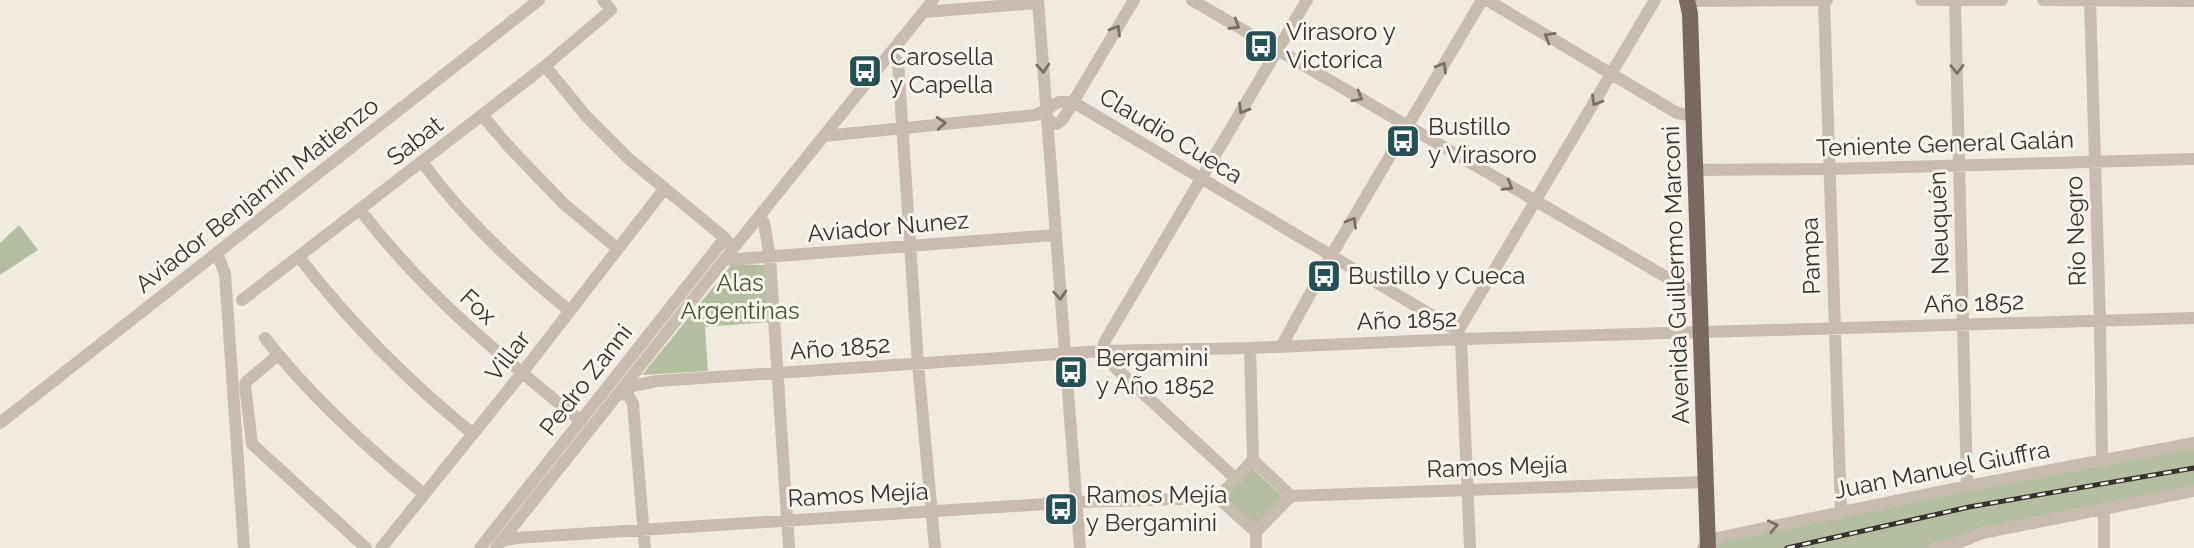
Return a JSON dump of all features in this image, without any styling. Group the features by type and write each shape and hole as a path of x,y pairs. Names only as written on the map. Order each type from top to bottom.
{"main road":[{"name":"Avenida Guillermo Marconi","path":"1688,1 1696,170 1706,547"}],"street":[{"name":"Aviador Benjamín Matienzo","path":"0,423 539,0"},
{"path":"499,544 933,0"},
{"path":"1046,115 1057,124 1061,122 1134,0"},
{"path":"1192,0 1685,288 1700,293"},
{"path":"1236,479 1107,360 1102,351 1105,341 1307,0"},
{"path":"1282,345 1331,256 1485,0 1677,113 1694,116"},
{"path":"1470,548 1460,335 1656,0"},
{"path":"1688,1 1825,0"},
{"name":"Pampa","path":"1825,0 1841,511"},
{"path":"1921,0 2002,0"},
{"path":"2043,0 2194,1"},
{"name":"Neuquén","path":"1955,1 1967,486"},
{"name":"Río Negro","path":"2090,1 2102,460"},
{"path":"924,12 1038,2 1080,548"},
{"name":"Sabat","path":"242,300 545,66 607,5"},
{"path":"890,53 898,62 918,364 935,548"},
{"path":"545,66 593,124 629,159 726,238 728,255"},
{"name":"Claudio Cueca","path":"824,136 903,126 1046,115 1059,102 1073,102 1460,335"},
{"path":"482,115 564,204 618,249"},
{"name":"Teniente General Galán","path":"1696,170 2194,159"},
{"path":"422,162 446,194 486,236 570,311"},
{"name":"Villar","path":"381,548 522,373 665,188"},
{"name":"Fox","path":"360,210 383,240 467,327 581,421"},
{"path":"757,219 764,222 770,257 789,548"},
{"name":"Aviador Nunez","path":"728,255 770,257 1055,234"},
{"name":"Pedro Zanni","path":"480,548 726,238"},
{"path":"217,253 225,274 244,548"},
{"path":"299,257 368,339 473,434"},
{"name":"Año 1852","path":"621,391 657,381 1102,351 1442,341 1460,335 1701,333 2194,318"},
{"path":"1442,341 1447,333 1445,324"},
{"path":"265,338 346,427 424,494"},
{"path":"1250,348 1253,460 1219,498 1256,532"},
{"path":"278,355 245,385 252,444 366,548"},
{"path":"621,391 628,395 633,404 645,548"},
{"name":"Juan Manuel Giuffra","path":"1706,547 1717,538 1841,511 2194,443"},
{"path":"1253,460 1291,496 1256,532 1256,548"},
{"name":"Ramos Mejía","path":"1291,496 1705,482"},
{"path":"1934,548 1971,543 1983,533 2194,491"},
{"name":"Ramos Mejía","path":"499,544 787,520 1077,502 1219,498"},
{"path":"2104,508 2104,548"}],"green space":[{"path":"19,225 38,250 0,275 0,243"},
{"name":"Alas Argentinas","path":"732,264 766,265 770,322 705,327 708,371 642,375"},
{"path":"2194,443 2194,491 1934,548 1703,548 1708,545"},
{"path":"1252,468 1283,497 1255,526 1225,497"}],"railway":[{"path":"1787,548 1969,507 2194,468"}],"place":[{"name":"Virasoro y Victorica","path":"1261,46"},
{"name":"Carosella y Capella","path":"865,71"},
{"name":"Bustillo y Virasoro","path":"1403,141"},
{"name":"Bustillo y Cueca","path":"1324,276"},
{"name":"Bergamini y Año 1852","path":"1071,372"},
{"name":"Ramos Mejía y Bergamini","path":"1061,509"}]}
